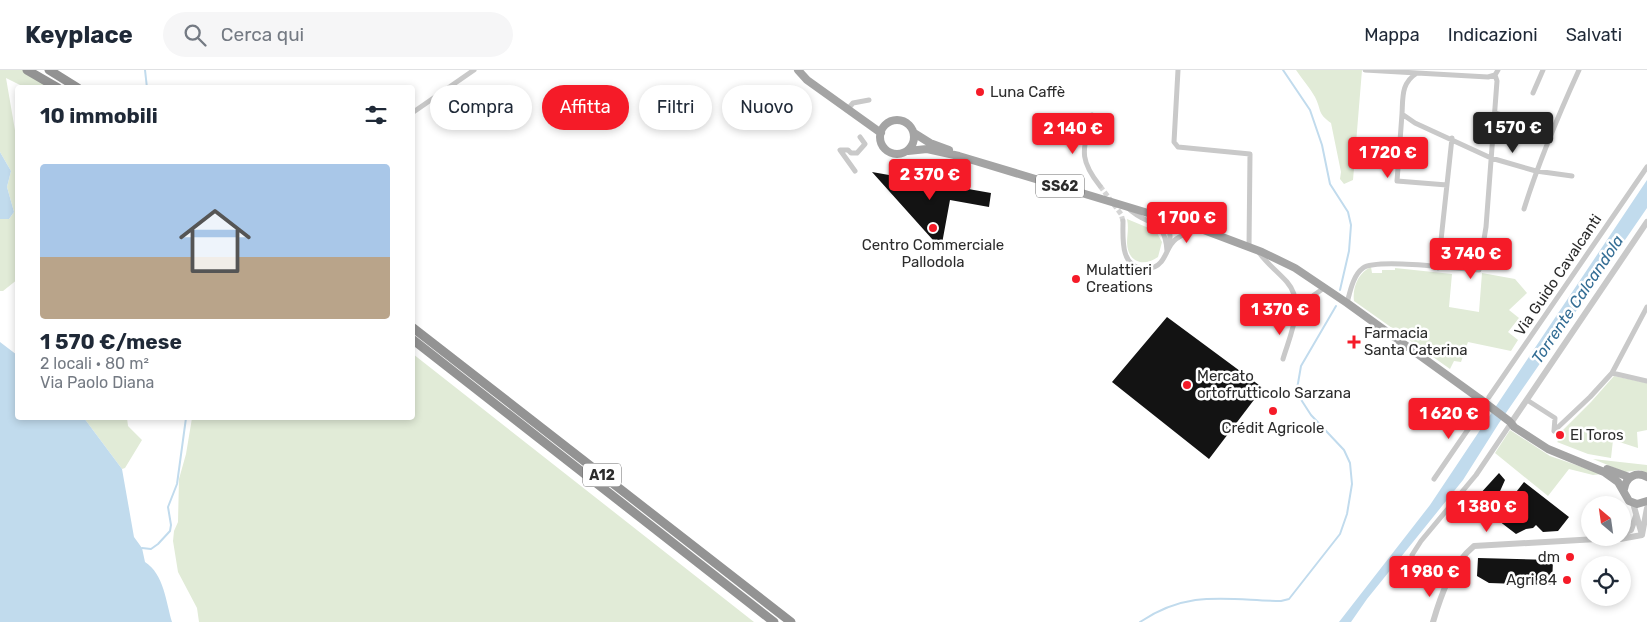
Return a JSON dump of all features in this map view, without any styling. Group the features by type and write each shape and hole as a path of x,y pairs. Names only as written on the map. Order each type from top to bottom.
{"highway":[{"path":"27,70 53,85"},
{"path":"49,70 73,85"},
{"name":"A12","path":"415,329 791,622"},
{"name":"A12","path":"415,341 774,622"}],"main road":[{"name":"SS62","path":"798,70 807,80 881,133 881,142 889,152 898,154 927,149 959,156 1202,229 1258,250 1295,268 1480,399 1510,422 1514,428 1548,449 1604,472 1613,477 1624,489"},
{"name":"SS62","path":"847,110 871,120 904,122 910,126 914,133 930,143 959,156"},
{"path":"881,133 884,126 891,122"},
{"path":"908,151 914,141 914,133"},
{"name":"SS62","path":"1510,422 1563,453 1629,478"},
{"path":"1647,477 1638,474 1629,478 1624,489 1626,497 1633,503 1642,504 1647,501"}],"street":[{"path":"415,111 474,70"},
{"path":"1178,70 1174,142 1178,147 1250,154 1249,247"},
{"path":"1365,70 1488,78 1497,72"},
{"path":"1533,93 1543,70"},
{"path":"1524,209 1552,130 1579,70"},
{"path":"1347,303 1354,278 1361,269 1368,265 1392,264 1479,270 1486,227 1497,72"},
{"path":"1417,73 1405,83 1397,181 1446,185"},
{"path":"847,110 853,103 869,100"},
{"path":"1402,114 1415,123 1452,138 1491,158 1536,171 1572,176"},
{"path":"1495,114 1552,130"},
{"path":"1092,115 1083,153 1085,164 1090,174 1100,186"},
{"path":"855,171 840,150 857,153 865,144 860,137"},
{"path":"1438,268 1452,138"},
{"name":"Via Guido Cavalcanti","path":"1489,397 1647,167"},
{"path":"1126,206 1135,216 1160,227 1166,236 1167,252"},
{"path":"1160,216 1166,223 1171,235 1167,252"},
{"path":"1123,221 1123,245 1126,255 1137,268 1154,268 1161,263 1175,240 1202,229"},
{"path":"1448,581 1434,576 1413,560 1412,555 1421,541 1476,475 1510,422 1527,400 1647,222"},
{"path":"1258,250 1265,261 1286,281 1294,293 1296,318"},
{"path":"1283,360 1296,318 1308,300 1324,288"},
{"path":"1527,400 1555,418 1554,431 1612,373 1647,307"},
{"path":"1612,373 1647,381"},
{"path":"1434,479 1480,412"},
{"path":"1633,503 1642,535"},
{"path":"1642,535 1647,508"},
{"path":"1631,530 1636,515"},
{"path":"1631,537 1642,535"},
{"path":"1432,622 1448,581 1457,565 1474,546 1581,540"}],"green space":[{"path":"0,70 27,70 54,85 20,85 6,78 15,130 15,281 3,291 0,291 0,219 9,219 14,212 7,187 11,171 0,152"},
{"path":"1296,70 1362,70 1353,180 1344,184 1340,179 1341,172 1331,123 1322,114 1311,90"},
{"path":"1127,219 1156,231 1162,242 1158,257 1142,262 1130,255 1127,243"},
{"path":"1371,267 1372,273 1382,273 1382,270 1395,270 1395,268 1452,274 1449,307 1479,312 1482,273 1515,279 1527,293 1509,310 1519,318 1508,332 1518,340 1511,351 1468,342 1461,362 1454,361 1450,369 1354,301 1354,290 1357,281 1363,272"},
{"path":"415,356 754,622 199,622 197,608 178,572 173,541 174,531 178,522 179,479 186,454 192,420 415,420"},
{"path":"1614,376 1647,383 1647,430 1637,432 1638,448 1613,440 1611,458 1588,454 1557,442 1565,434 1563,430"},
{"path":"85,420 127,420 128,426 142,440 125,468 122,469"},
{"path":"1510,430 1550,456 1602,474 1593,475 1569,469 1548,496 1495,453"},
{"path":"1593,459 1647,465 1647,473 1639,470 1625,472"}],"water":[{"path":"0,152 11,171 7,187 14,212 9,219 0,219"},
{"name":"Torrente Calcandola","path":"1647,180 1647,208 1499,423 1463,480 1367,599 1351,622 1339,622 1430,505"},
{"path":"0,342 15,353 15,420 85,420 122,469 134,537 142,548 145,562 151,567 160,581 172,622 0,622"}],"building":[{"name":"Centro Commerciale Pallodola","path":"872,172 991,193 989,207 950,200 941,249"},
{"name":"Mercato ortofrutticolo Sarzana","path":"1167,317 1263,388 1209,459 1112,382"},
{"path":"1499,473 1505,480 1489,516 1482,518 1469,506"},
{"path":"1524,482 1569,517 1558,531 1543,532 1536,525 1533,528 1516,534 1499,521 1516,498 1513,496"},
{"path":"1478,558 1553,560 1552,585 1489,583 1477,576"}],"waterway":[{"path":"145,70 147,85"},
{"path":"1283,70 1310,110 1322,145 1330,184 1348,212 1351,225 1349,251 1340,290"},
{"path":"1140,622 1175,605 1192,601 1209,599 1281,601 1289,599 1340,534 1347,514 1352,484 1350,463 1344,450 1311,415 1300,398 1297,389 1301,366 1336,306"},
{"path":"142,548 151,549 170,531 168,507 177,484 186,420"}],"tunnel":[{"path":"1100,186 1121,214 1123,221"}],"place":[{"name":"Luna Caffè","path":"980,92"},
{"name":"Centro Commerciale Pallodola","path":"933,228"},
{"name":"Mulattieri Creations","path":"1076,279"},
{"name":"Farmacia Santa Caterina","path":"1354,342"},
{"name":"Mercato ortofrutticolo Sarzana","path":"1187,385"},
{"name":"Crédit Agricole","path":"1273,411"},
{"name":"El Toros","path":"1560,435"},
{"name":"dm","path":"1570,557"},
{"name":"Agri 84","path":"1567,580"}]}
